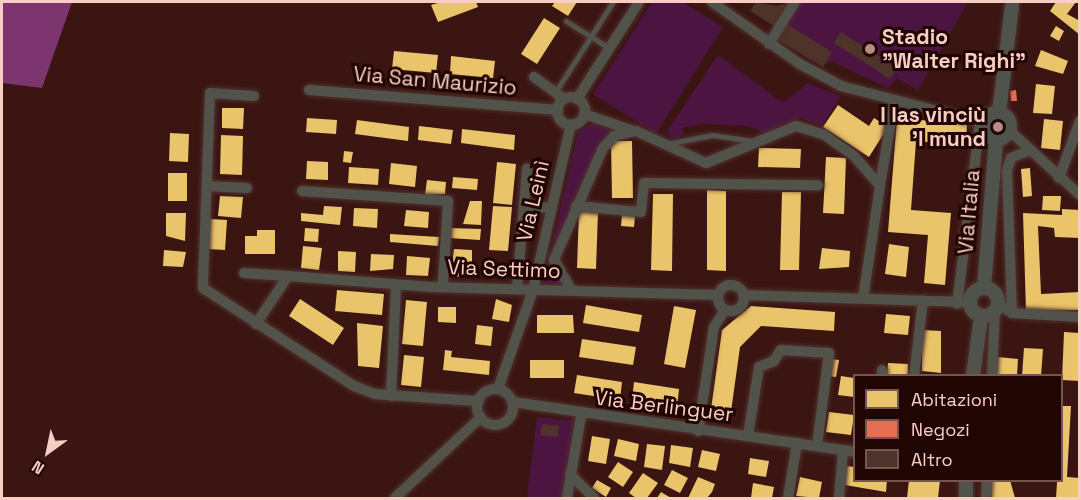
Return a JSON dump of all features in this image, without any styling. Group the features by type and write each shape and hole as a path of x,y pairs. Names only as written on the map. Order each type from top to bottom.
{"street":[{"path":"578,99 639,2"},
{"path":"712,2 769,44 841,86 894,103 982,122 999,113"},
{"path":"769,44 795,2"},
{"path":"999,113 1013,2"},
{"path":"534,77 564,99 578,99"},
{"name":"Via San Maurizio","path":"309,90 558,110"},
{"path":"254,96 210,93 203,288 354,386 391,396 479,401 498,389 512,407 501,423 481,417"},
{"path":"564,99 558,110 571,124 584,114"},
{"path":"578,99 584,114 631,130 706,164 796,126 811,129 869,167 880,186"},
{"path":"862,298 894,103"},
{"path":"999,113 1007,118 1009,130 1080,195"},
{"path":"982,122 986,134 996,139 1009,130"},
{"path":"963,303 982,122"},
{"path":"1059,178 1079,123"},
{"name":"Via Leinì","path":"498,389 533,290 571,124"},
{"path":"572,291 554,260 603,148 614,136 631,130"},
{"name":"Via Italia","path":"984,288 996,139"},
{"path":"1012,313 1007,171 1011,158 1030,150"},
{"path":"517,288 527,168"},
{"path":"576,206 642,212 644,183 818,185"},
{"path":"207,186 247,188"},
{"path":"302,191 448,201 443,283"},
{"path":"524,207 552,208"},
{"name":"Via Settimo","path":"244,273 396,285 443,283 533,290 718,295 730,285 743,295"},
{"path":"256,324 288,276"},
{"path":"391,396 396,285"},
{"path":"963,303 984,288 993,291 997,308 992,374"},
{"path":"718,295 725,310"},
{"path":"698,431 714,327 725,310 741,307 743,295 963,303 981,316"},
{"path":"914,374 923,301"},
{"path":"981,316 997,308 1012,313 1080,317"},
{"path":"973,374 981,316"},
{"path":"748,435 759,367 774,361 781,350 829,353 817,446"},
{"path":"479,401 481,417"},
{"name":"Via Berlinguer","path":"512,407 698,431 748,435 849,451"},
{"path":"567,498 581,416"},
{"path":"395,498 481,417"},
{"path":"788,498 797,443"},
{"path":"839,498 849,451"},
{"path":"570,474 594,498"},
{"path":"966,482 966,498"},
{"path":"986,498 987,482"}],"lane":[{"path":"556,91 613,2"},
{"path":"566,21 609,48"},
{"path":"663,145 712,135 759,142"}],"shaded area":[{"path":"2,2 72,2 42,88 2,83"},
{"path":"652,2 682,2 723,27 656,134 593,94"},
{"name":"Stadio \"Walter Righi\"","path":"800,2 968,2 918,90 896,78 889,89 831,61 825,65 779,37"},
{"path":"718,55 783,103 808,83 841,96 822,126 801,118 763,133 748,126 703,124 682,128 684,135 671,139 667,131"},
{"path":"592,123 614,132 603,139 554,260 563,287 543,285 578,132"},
{"path":"537,417 575,421 564,498 527,498"}],"building: Abitazioni":[{"path":"441,2 476,2 478,7 438,22 431,5"},
{"path":"555,2 577,2 568,16 552,6"},
{"path":"1056,2 1076,2 1067,14 1080,21 1080,35 1050,11"},
{"path":"544,18 560,28 537,64 521,54"},
{"path":"1056,26 1064,31 1059,41 1050,36"},
{"path":"1041,50 1068,61 1063,74 1035,66"},
{"path":"394,51 438,55 436,73 392,69"},
{"path":"451,56 495,61 493,78 450,74"},
{"path":"1036,84 1055,86 1052,114 1033,113"},
{"path":"838,105 869,126 874,118 888,127 869,157 823,127"},
{"path":"222,108 244,108 243,129 222,128"},
{"path":"307,118 337,120 336,134 306,132"},
{"path":"897,118 967,124 966,142 959,145 916,141 911,210 951,213 945,285 924,283 928,235 888,232"},
{"path":"1044,119 1063,121 1060,150 1041,148"},
{"path":"357,120 409,127 408,141 355,134"},
{"path":"419,126 453,130 451,144 418,140"},
{"path":"462,129 515,135 514,150 461,143"},
{"path":"170,133 189,134 188,162 169,161"},
{"path":"221,135 243,136 242,175 220,174"},
{"path":"611,141 632,141 633,198 612,198"},
{"path":"759,148 801,149 800,168 758,167"},
{"path":"344,151 353,152 351,163 343,162"},
{"path":"826,157 846,158 844,214 823,213"},
{"path":"307,161 328,162 328,180 306,179"},
{"path":"497,162 516,164 512,205 493,203"},
{"path":"391,163 417,166 415,187 389,184"},
{"path":"349,167 379,169 378,185 348,183"},
{"path":"1030,168 1032,196 1023,197 1021,169"},
{"path":"168,173 187,173 187,201 168,201"},
{"path":"453,177 478,179 477,190 452,188"},
{"path":"427,180 446,182 445,194 425,195"},
{"path":"707,190 726,191 726,271 707,270"},
{"path":"782,192 801,192 799,270 780,270"},
{"path":"653,194 673,194 672,271 651,270"},
{"path":"220,196 243,197 241,218 218,216"},
{"path":"1043,196 1061,196 1060,211 1042,210"},
{"path":"470,201 482,201 481,225 463,224"},
{"path":"324,206 342,207 340,225 301,221 301,213 323,215"},
{"path":"493,206 512,207 508,251 489,250"},
{"path":"354,208 378,209 377,228 353,226"},
{"path":"1062,209 1080,210 1080,238 1055,237 1054,228 1038,226 1041,294 1080,292 1080,310 1026,311 1023,213 1062,215"},
{"path":"406,210 429,212 428,228 404,226"},
{"path":"579,211 598,212 596,269 577,268"},
{"path":"166,213 186,213 185,241 166,236"},
{"path":"622,215 635,216 634,227 621,226"},
{"path":"210,219 227,220 225,250 208,249"},
{"path":"305,228 319,229 318,242 304,241"},
{"path":"449,228 481,229 480,240 449,238"},
{"path":"257,230 275,230 275,254 245,254 245,236 257,236"},
{"path":"390,234 439,237 438,246 390,242"},
{"path":"889,244 909,247 906,277 885,274"},
{"path":"303,246 322,248 319,270 301,268"},
{"path":"822,248 850,251 849,267 819,269"},
{"path":"454,249 472,250 472,277 450,277"},
{"path":"164,250 186,252 183,267 163,266"},
{"path":"338,251 356,252 355,272 338,271"},
{"path":"371,254 394,255 393,269 370,271"},
{"path":"407,256 430,258 428,276 406,275"},
{"path":"337,290 384,294 382,315 335,311"},
{"path":"300,299 344,328 333,345 289,316"},
{"path":"496,299 512,305 509,322 492,319"},
{"path":"406,300 427,302 423,346 402,344"},
{"path":"586,305 642,315 639,332 583,323"},
{"path":"674,306 696,310 685,368 664,364"},
{"path":"751,306 835,312 834,331 761,326 740,347 730,419 710,416 722,330"},
{"path":"438,307 456,307 456,323 438,322"},
{"path":"886,314 910,316 908,335 884,333"},
{"path":"537,315 573,315 574,333 537,333"},
{"path":"357,323 383,326 379,368 358,366"},
{"path":"477,325 493,327 491,346 475,344"},
{"path":"922,330 941,331 941,373 922,371"},
{"path":"1064,332 1080,333 1080,381 1063,380"},
{"path":"582,339 636,347 633,365 579,357"},
{"path":"1024,348 1043,349 1041,374 1022,374"},
{"path":"445,350 452,351 451,357 490,361 489,375 443,370"},
{"path":"404,355 424,357 421,387 401,385"},
{"path":"998,357 1018,359 1017,374 996,374"},
{"path":"831,359 839,360 836,377 828,376"},
{"path":"530,360 564,360 564,378 530,378"},
{"path":"888,363 908,364 908,374 887,374"},
{"path":"577,375 622,382 620,400 574,393"},
{"path":"841,376 853,378 853,397 838,395"},
{"path":"634,382 679,389 677,407 632,400"},
{"path":"1063,406 1071,406 1067,477 1080,478 1080,498 1056,498 1057,482 1063,482"},
{"path":"829,412 853,415 851,435 826,432"},
{"path":"592,436 610,439 606,464 588,461"},
{"path":"618,439 639,444 636,461 614,456"},
{"path":"647,444 665,446 662,470 644,467"},
{"path":"671,445 693,448 690,467 669,463"},
{"path":"702,450 720,454 716,471 698,467"},
{"path":"750,458 769,461 766,477 748,474"},
{"path":"618,462 633,472 623,487 608,477"},
{"path":"847,466 853,467 853,482 887,482 886,492 845,485"},
{"path":"672,470 688,478 680,493 664,485"},
{"path":"643,473 658,483 647,498 636,498 629,493"},
{"path":"698,477 715,484 712,492 707,498 688,498"},
{"path":"800,477 822,482 819,498 796,496"},
{"path":"597,480 611,488 606,497 592,488"},
{"path":"909,482 940,482 938,498 907,498"},
{"path":"988,482 1011,482 1015,498 992,498"},
{"path":"753,483 774,487 772,498 751,498"},
{"path":"661,492 671,498 657,498"}],"building: Negozi":[{"path":"1016,90 1017,101 1011,101 1010,91"}],"building: Altro":[{"path":"756,2 777,6 791,2 777,28 750,11"},
{"path":"785,23 832,52 823,67 776,39"},
{"path":"841,32 897,68 890,79 834,43"},
{"path":"542,424 559,426 558,437 540,435"}],"place":[{"name":"Stadio \"Walter Righi\"","path":"870,49"},
{"name":"I las vinciù 'l mund","path":"998,127"}]}
